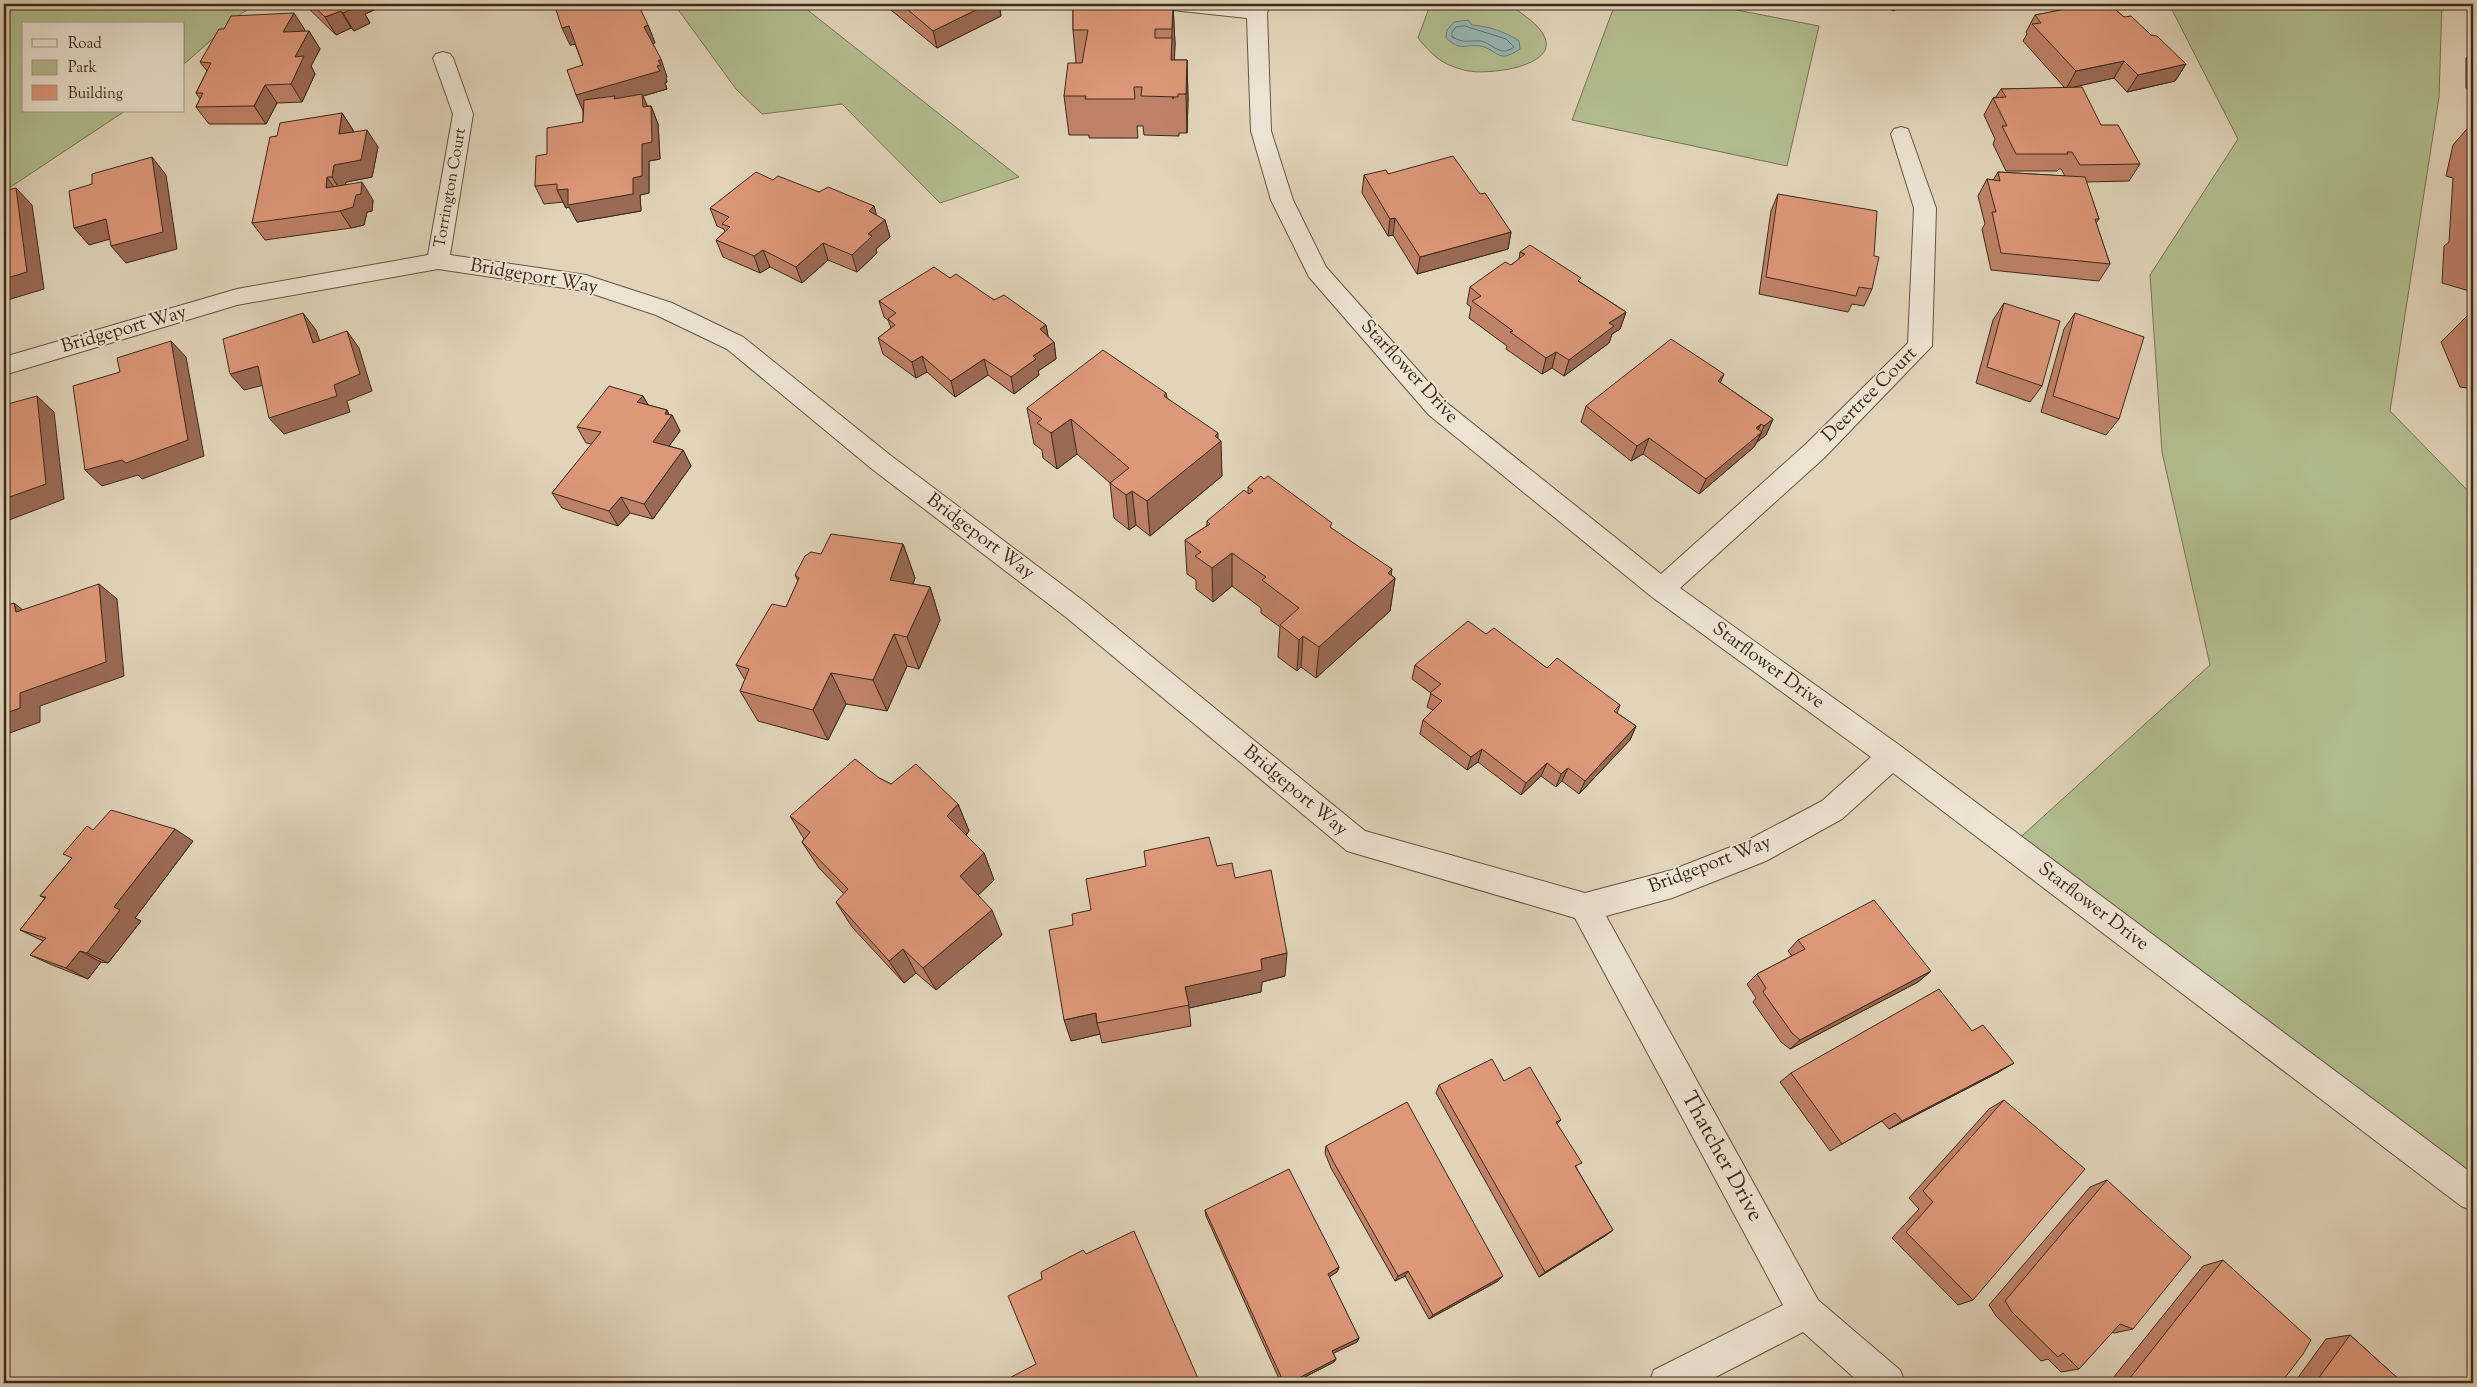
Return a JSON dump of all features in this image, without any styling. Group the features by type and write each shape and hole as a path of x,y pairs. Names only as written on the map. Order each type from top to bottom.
{"street":[{"path":"1172,4 1259,8"},
{"name":"Starflower Drive","path":"1259,8 1261,131 1282,200 1317,271 1438,409 1661,589 1892,756 2473,1194"},
{"name":"Torrington Court","path":"438,261 464,114 442,58"},
{"name":"Deertree Court","path":"1661,589 1815,451 1920,346 1925,208 1901,134"},
{"name":"Bridgeport Way","path":"4,366 237,297 438,261 586,283 664,309 735,343 880,462 1076,610 1357,842 1585,907 1672,884 1756,851 1832,810 1892,756"},
{"name":"Thatcher Drive","path":"1585,907 1806,1312 1887,1383"},
{"path":"1667,1383 1806,1312"}],"green space":[{"path":"4,4 260,4 242,13 185,63 185,22 22,22 22,112 123,112 12,186 4,188"},
{"path":"674,4 800,4 1019,177 940,203 842,104 762,114 736,89"},
{"path":"1427,4 1509,4 1539,28 1545,38 1546,48 1540,56 1516,68 1473,72 1456,68 1438,58 1418,38 1430,5"},
{"path":"1615,4 1706,4 1819,26 1787,166 1572,120"},
{"path":"2169,4 2442,4 2439,97 2390,411 2473,496 2473,1194 2012,845 2210,665 2162,452 2150,275 2238,139"}],"water":[{"path":"1468,20 1472,25 1497,30 1514,38 1519,41 1520,49 1507,56 1502,56 1480,46 1456,45 1446,38 1447,30 1454,22"}],"building":[{"path":"311,4 360,5 343,13 341,11 325,17"},
{"path":"577,4 638,4 648,25 644,27 661,59 658,61 661,65 657,66 660,71 576,95 567,70 583,65 569,26 562,28 556,10"},
{"path":"901,4 988,4 933,31"},
{"path":"1073,4 1173,5 1172,29 1155,29 1155,38 1172,38 1171,60 1187,60 1186,94 1178,94 1178,97 1141,96 1142,87 1134,87 1135,99 1085,99 1086,96 1064,96 1068,63 1082,63 1088,30 1073,30"},
{"path":"2067,4 2109,4 2124,17 2131,16 2151,35 2157,36 2186,64 2138,75 2124,61 2076,71 2032,24 2041,23 2035,15 2071,8"},
{"path":"294,13 283,32 309,31 295,57 304,56 291,84 265,85 254,106 196,107 203,93 196,93 211,63 200,62 219,29 224,29 231,16"},
{"path":"2082,87 2101,125 2118,125 2140,164 2080,165 2072,152 2067,152 2068,154 2016,154 2002,126 2007,126 1993,98 2006,97 2001,89"},
{"path":"642,94 643,107 651,106 652,142 642,144 642,176 633,178 633,194 568,205 568,189 557,190 557,184 535,186 536,156 547,154 547,128 583,122 584,100 615,96 614,99"},
{"path":"342,113 339,134 367,130 361,160 334,165 332,177 327,177 326,188 362,182 361,194 356,195 353,207 340,211 252,223 270,137 277,136 280,123"},
{"path":"1453,156 1480,194 1485,193 1511,232 1420,257 1395,218 1390,219 1364,175 1386,170 1388,174"},
{"path":"152,157 163,232 111,246 106,219 74,228 69,191 92,184 92,174"},
{"path":"756,172 773,180 778,176 819,192 828,187 874,206 869,211 885,220 868,234 872,236 852,255 823,243 796,267 763,250 754,256 716,240 730,227 722,224 729,217 710,208"},
{"path":"1998,172 2085,177 2099,219 2095,219 2110,264 2001,253 1992,212 1996,212 1987,179 2000,181"},
{"path":"16,188 27,272 4,279 4,191"},
{"path":"1778,194 1877,211 1874,256 1879,257 1872,289 1859,287 1856,296 1766,277"},
{"path":"1530,245 1581,278 1578,281 1626,312 1609,323 1614,326 1569,360 1556,352 1546,358 1472,301 1481,296 1470,287 1505,262 1511,265 1525,254 1520,252"},
{"path":"934,267 950,278 956,274 994,300 1004,295 1046,325 1040,329 1054,342 1033,356 1036,359 1011,377 984,359 951,381 922,356 912,362 878,338 895,325 888,319 896,313 879,301"},
{"path":"2004,303 2060,321 2042,386 1987,367"},
{"path":"303,313 313,343 347,331 360,374 334,385 337,396 269,418 258,366 230,374 223,339"},
{"path":"2075,313 2144,337 2119,419 2053,396"},
{"path":"1671,339 1724,374 1718,381 1773,419 1764,426 1761,424 1756,428 1762,432 1706,479 1649,438 1637,446 1586,406"},
{"path":"171,341 188,440 126,463 122,460 85,470 73,386 120,372 117,358"},
{"path":"1103,350 1166,393 1164,396 1218,433 1215,436 1221,441 1147,501 1132,491 1126,495 1110,483 1129,468 1071,419 1051,433 1037,423 1042,419 1027,408"},
{"path":"609,386 643,396 637,402 667,410 665,414 672,415 653,442 683,450 644,504 621,497 609,511 552,493 601,432 577,427"},
{"path":"37,396 46,484 4,499 4,405"},
{"path":"1261,476 1264,479 1268,476 1332,523 1330,527 1392,569 1388,573 1395,578 1319,647 1303,636 1299,640 1280,625 1299,608 1262,580 1266,577 1232,553 1212,568 1195,556 1201,552 1185,540 1210,524 1207,521 1244,490 1249,494 1253,491 1248,487"},
{"path":"831,534 903,544 890,580 930,587 907,637 894,634 873,680 831,673 813,710 740,691 749,669 736,665 772,604 786,607 799,578 795,575 805,556 811,552 821,554"},
{"path":"99,584 106,662 20,693 20,708 4,714 4,606 14,603 16,612"},
{"path":"1468,621 1486,634 1494,628 1547,668 1557,658 1620,705 1614,711 1636,726 1585,781 1568,768 1561,774 1547,763 1526,783 1482,749 1471,757 1423,720 1442,701 1430,693 1441,684 1415,665"},
{"path":"855,759 879,778 891,784 916,764 958,804 947,816 984,853 960,876 992,910 923,968 903,949 889,961 836,902 848,889 802,842 810,832 790,816"},
{"path":"111,810 175,829 114,907 120,910 87,953 80,951 66,968 30,955 46,938 20,930 46,897 40,896 72,858 63,854 87,826 93,830"},
{"path":"1209,837 1217,866 1232,863 1235,878 1271,870 1287,953 1261,959 1262,970 1185,987 1189,1005 1097,1023 1096,1013 1064,1020 1049,930 1073,925 1072,914 1091,910 1086,879 1146,866 1144,851"},
{"path":"1874,900 1931,971 1800,1040 1792,1033 1763,992 1766,988 1757,974 1805,949 1798,940"},
{"path":"1939,989 1972,1031 1983,1025 2014,1063 1902,1121 1895,1113 1842,1144 1791,1073"},
{"path":"1492,1059 1504,1081 1530,1067 1561,1120 1556,1122 1582,1163 1575,1166 1613,1230 1545,1272 1439,1085"},
{"path":"2004,1100 2085,1169 1973,1300 1906,1232 1933,1202 1923,1191"},
{"path":"1407,1102 1503,1276 1433,1315 1408,1271 1398,1276 1326,1146"},
{"path":"1289,1169 1339,1267 1328,1274 1359,1338 1332,1351 1336,1359 1289,1383 1284,1383 1205,1210"},
{"path":"2107,1180 2191,1257 2133,1329 2120,1324 2079,1369 2063,1353 2058,1357 2012,1312 2005,1301"},
{"path":"1134,1231 1200,1383 1000,1383 1036,1364 1008,1296 1042,1279 1041,1272 1083,1250 1086,1254"},
{"path":"2223,1260 2311,1340 2281,1383 2126,1383"},
{"path":"2350,1335 2403,1383 2315,1383"}]}
